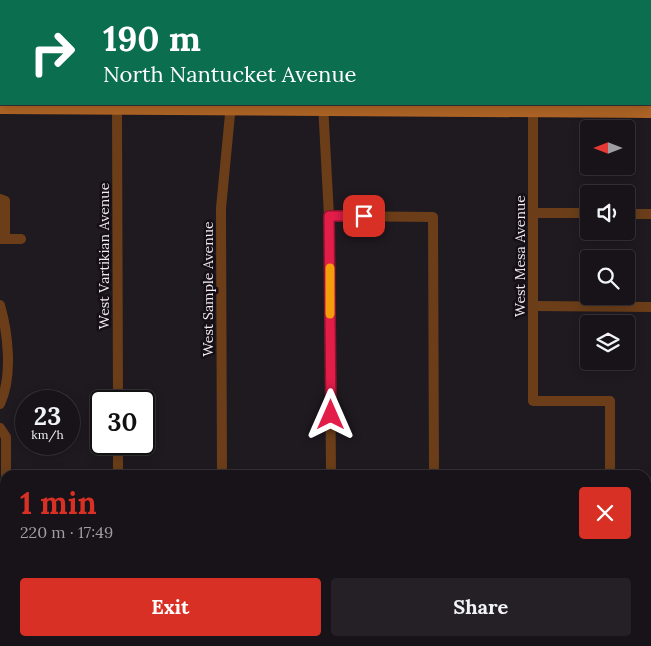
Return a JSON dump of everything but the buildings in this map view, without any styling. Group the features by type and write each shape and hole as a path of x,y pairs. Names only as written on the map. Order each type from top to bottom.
{"main road":[{"path":"0,108 50,106 117,110 141,107 323,107 533,112 651,112"}],"street":[{"name":"West Sample Avenue","path":"222,470 221,208 231,107"},
{"path":"323,107 329,216 331,470"},
{"name":"West Vartikian Avenue","path":"117,110 118,390"},
{"name":"West Mesa Avenue","path":"533,112 533,401 610,401 610,470"},
{"path":"0,199 5,201 3,239 21,239"},
{"path":"534,213 580,213"},
{"path":"635,214 651,214"},
{"path":"329,216 433,217 434,470"},
{"path":"0,305 6,346 3,373 6,385 0,404"},
{"path":"534,306 651,307"},
{"path":"0,428 6,437 6,470"},
{"path":"118,455 118,470"}],"slow traffic":[{"path":"330,268 330,314"}],"route":[{"path":"331,415 329,216 364,216"}]}
